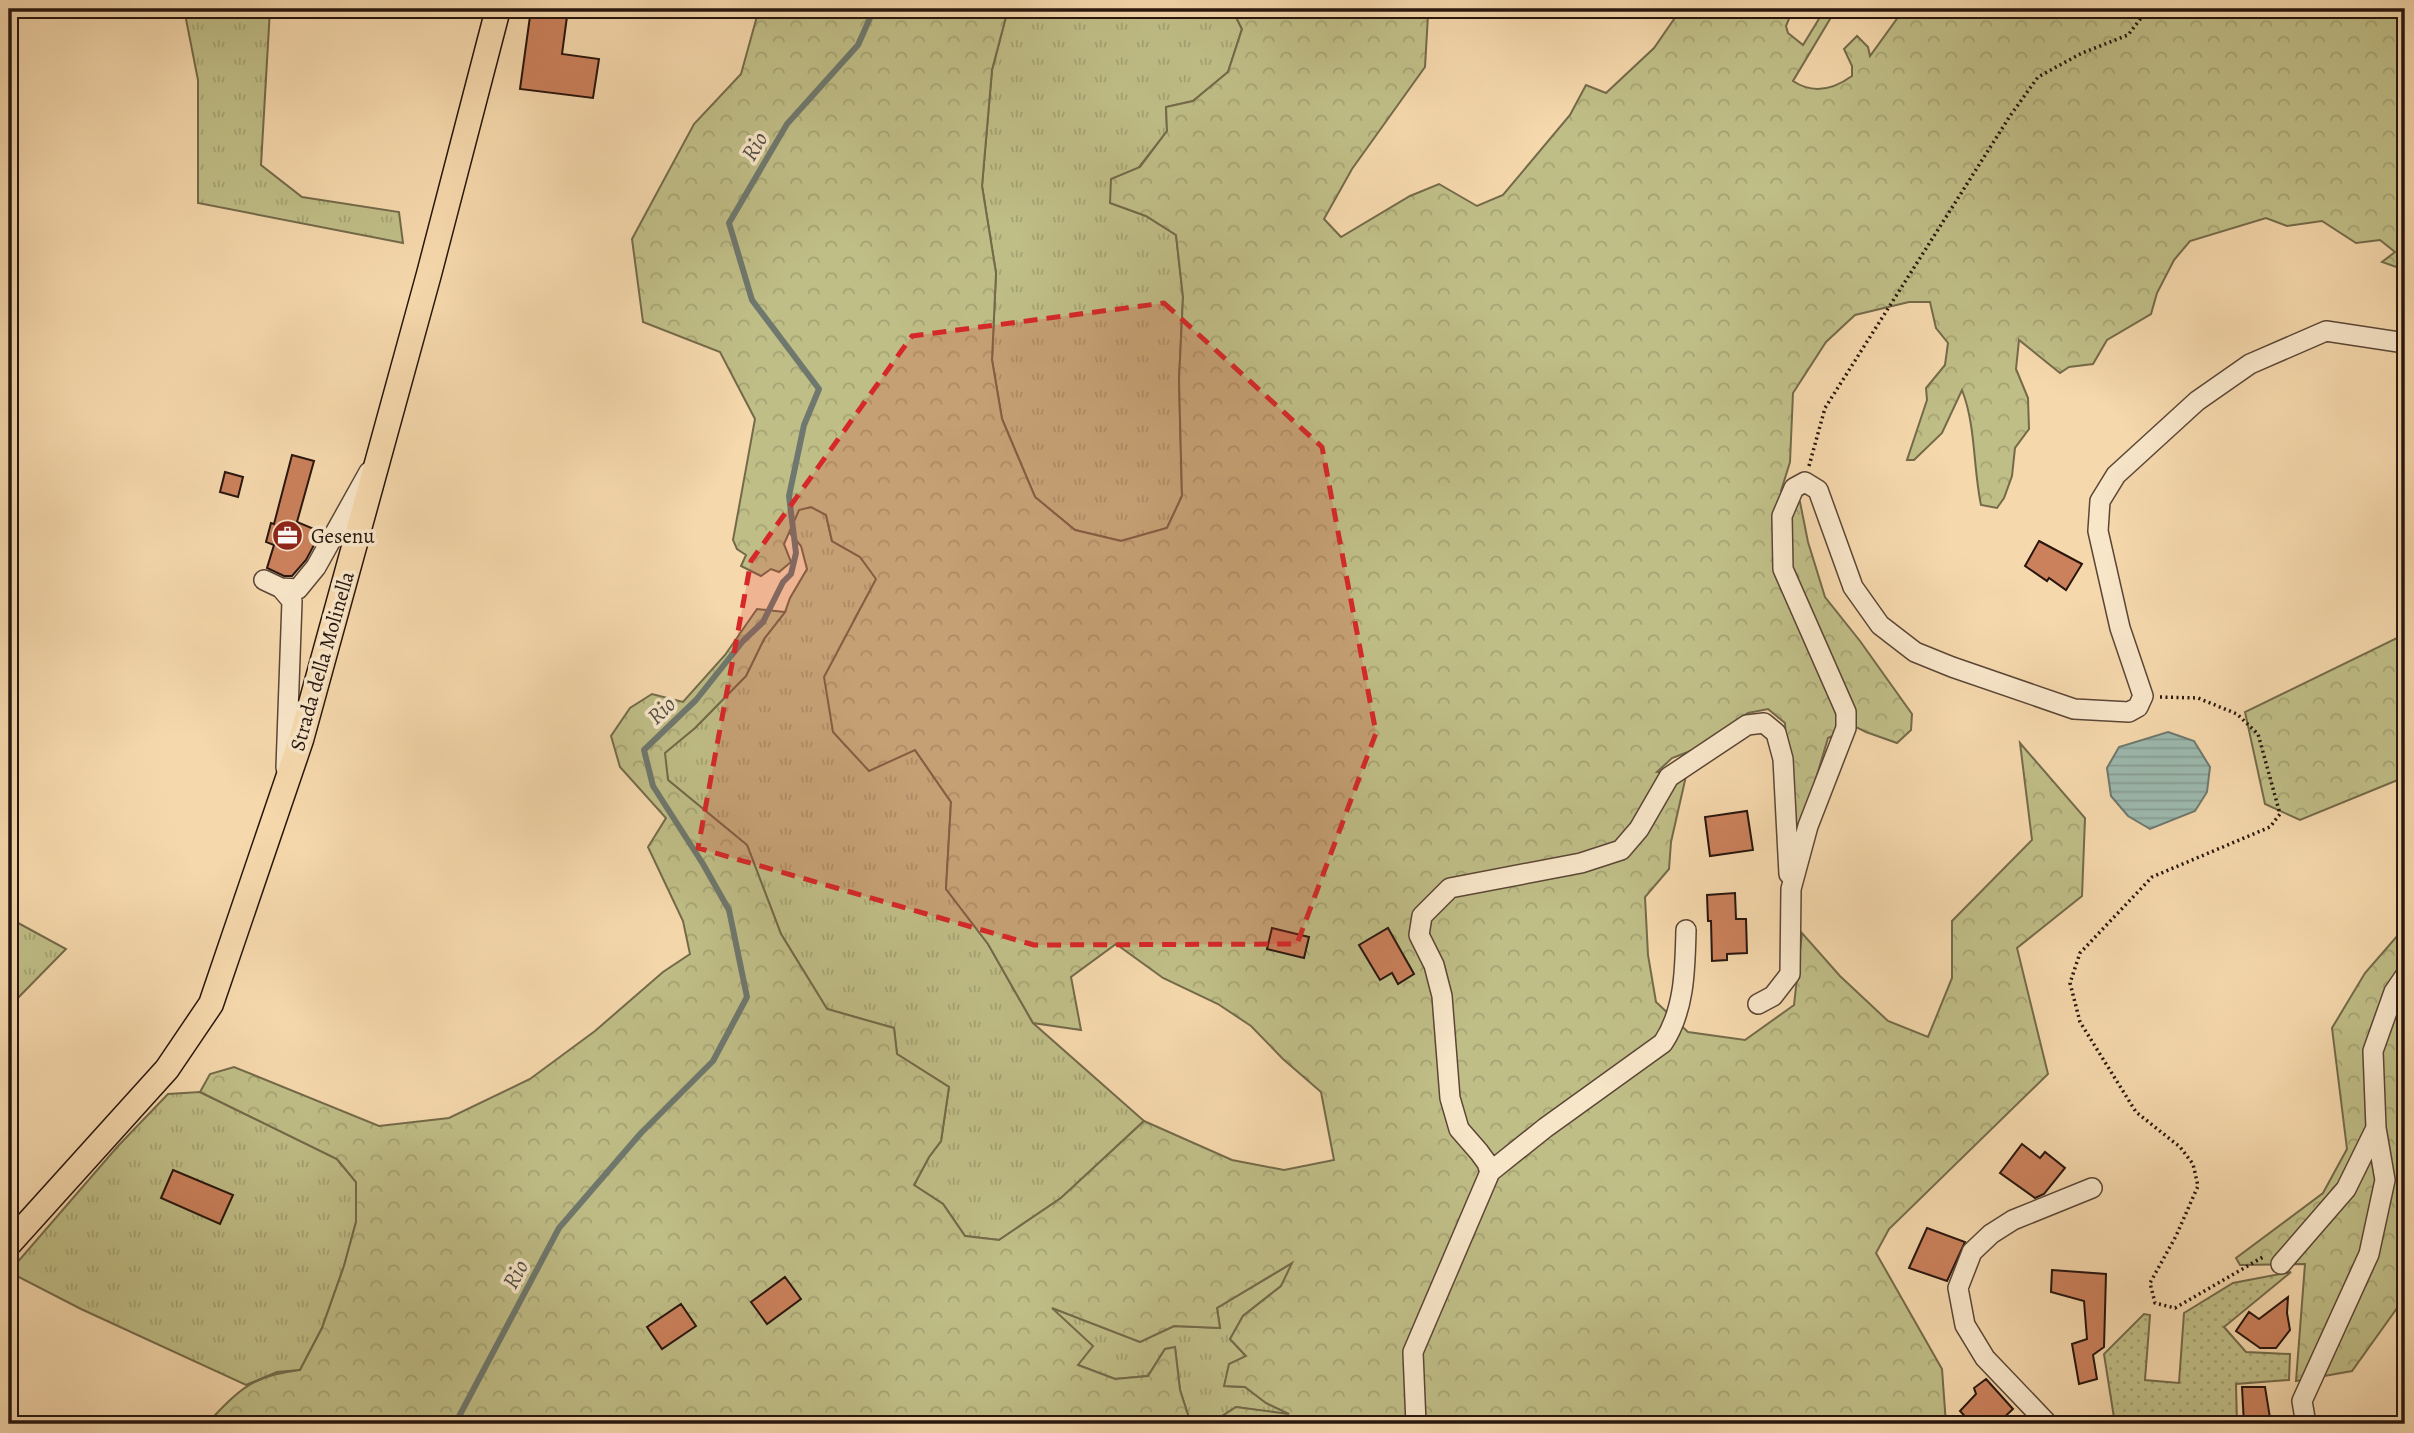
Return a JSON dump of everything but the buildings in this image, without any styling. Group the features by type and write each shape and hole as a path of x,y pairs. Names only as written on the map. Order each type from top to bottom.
{"main road":[{"name":"Strada della Molinella","path":"9,1244 167,1069 211,1004 305,727 498,9"}],"street":[{"path":"1791,889 1808,826 1846,728 1846,712 1783,569 1782,516 1794,488 1805,482 1818,490 1853,587 1880,625 1915,652 2074,709 2129,712 2138,707 2143,696 2099,565 2100,501 2116,475 2197,401 2250,364 2326,331 2405,343"},
{"path":"286,785 292,601 272,584 298,589 316,567 352,499 379,456"},
{"path":"1490,1172 1487,1163 1459,1129 1450,1098 1443,996 1434,965 1419,935 1422,916 1450,888 1581,863 1621,850 1639,829 1669,777 1747,725 1764,723 1776,733 1783,759 1791,889 1790,974 1773,996 1758,1004"},
{"path":"1416,1424 1413,1352 1490,1172 1545,1128 1663,1043 1672,1029 1685,977 1686,930"},
{"path":"2306,1424 2302,1401 2369,1254 2385,1180 2376,1128 2373,1051 2394,992 2405,976"},
{"path":"2281,1264 2346,1189 2376,1128"},
{"path":"2048,1424 1985,1358 1965,1325 1958,1288 1972,1252 1991,1234 2013,1220 2092,1188"}],"path":[{"path":"1805,482 1825,408 2010,116 2038,77 2082,53 2128,35 2148,9"},
{"path":"2143,696 2198,698 2237,714 2258,734 2280,814 2270,827 2152,877 2080,953 2070,983 2080,1022 2136,1112 2180,1147 2193,1164 2199,1186 2150,1283 2155,1303 2175,1308 2258,1259 2296,1244"}],"highlighted area":[{"path":"1164,303 1322,447 1376,733 1297,944 1034,945 698,848 751,561 912,336"}],"green space":[{"path":"184,9 270,9 261,165 302,197 399,212 403,243 198,203 198,80"},
{"path":"759,9 1008,9 992,70 982,186 996,273 992,360 1002,419 1035,497 1075,530 1121,541 1167,528 1182,496 1179,380 1183,297 1176,235 1146,216 1110,203 1111,179 1140,167 1167,131 1166,107 1193,101 1228,72 1242,29 1232,9 1434,9 1428,15 1425,67 1352,169 1324,219 1341,237 1410,196 1439,184 1477,206 1503,195 1570,115 1586,85 1606,93 1654,48 1681,9 1749,9 1751,14 1760,16 1782,9 1791,14 1786,26 1788,33 1803,45 1825,9 1836,9 1793,81 1809,88 1824,89 1852,76 1852,66 1844,49 1857,36 1868,47 1870,56 1904,9 2405,9 2405,270 2382,262 2395,252 2380,240 2356,243 2322,221 2287,226 2266,218 2190,241 2174,260 2157,293 2151,314 2107,340 2093,364 2069,367 2060,373 2019,340 2016,369 2028,398 2029,429 2015,448 2012,476 1997,508 1981,505 1970,418 1962,390 1942,433 1914,460 1907,460 1927,400 1926,388 1945,365 1948,343 1936,328 1930,302 1909,302 1855,315 1826,342 1793,393 1790,462 1781,491 1800,502 1808,542 1825,597 1912,714 1911,730 1897,743 1854,726 1828,738 1793,856 1785,723 1768,709 1748,713 1693,750 1672,758 1657,772 1686,776 1671,842 1669,869 1645,897 1648,955 1656,1002 1688,1032 1745,1040 1794,1005 1802,933 1840,976 1888,1021 1928,1037 1952,978 1952,921 2032,840 2020,743 2085,818 2082,896 2017,948 2048,1074 1889,1229 1876,1253 1942,1369 1946,1424 1210,1424 1236,1407 1289,1414 1266,1403 1245,1387 1224,1386 1229,1364 1246,1356 1230,1339 1243,1316 1281,1286 1292,1263 1217,1308 1220,1328 1174,1326 1140,1342 1052,1308 1093,1346 1078,1365 1115,1379 1148,1376 1165,1349 1175,1347 1180,1390 1191,1424 207,1424 247,1386 270,1376 300,1370 322,1328 356,1222 356,1182 337,1159 200,1092 210,1074 234,1067 379,1126 449,1118 530,1079 595,1031 663,972 690,954 683,921 648,847 666,818 620,767 611,736 630,708 652,694 683,702 725,655 757,609 785,612 764,639 746,676 695,728 665,753 668,780 747,845 781,934 827,1009 894,1028 897,1054 949,1087 941,1141 914,1185 943,1204 965,1236 999,1240 1061,1198 1144,1121 1232,1160 1284,1170 1334,1160 1321,1092 1251,1026 1218,1004 1163,978 1116,944 1071,977 1081,1030 1033,1023 988,944 946,889 951,802 915,750 869,771 833,732 824,677 876,579 860,557 832,541 826,515 811,507 799,510 784,544 791,562 779,572 771,569 761,576 741,566 746,555 737,549 733,540 755,419 720,352 643,322 632,239 694,124 741,74"},
{"path":"1008,9 1232,9 1242,29 1228,72 1193,101 1166,107 1167,131 1111,203 1146,216 1176,235 1183,297 1179,380 1182,496 1167,528 1121,541 1075,530 1035,497 1002,419 992,360 996,273 982,186 992,70"},
{"path":"812,507 826,515 832,541 860,557 877,579 854,620 915,750 951,802 946,889 988,944 1033,1023 1144,1121 1061,1198 999,1240 965,1236 943,1204 914,1185 941,1141 949,1087 897,1054 894,1028 827,1009 781,934 747,845 668,780 664,753 695,728 746,676 764,639 785,612 807,569 801,546 789,532 799,509"},
{"path":"2405,634 2405,777 2300,820 2265,804 2245,712"},
{"path":"9,918 66,949 9,1007"},
{"path":"2405,927 2405,1297 2352,1371 2296,1381 2305,1264 2240,1265 2236,1258 2323,1193 2347,1149 2332,1028 2365,973"},
{"path":"200,1092 337,1159 356,1182 356,1222 344,1266 322,1328 300,1370 277,1372 246,1385 81,1309 9,1272 118,1146 168,1094"},
{"path":"1294,1262 1281,1286 1243,1316 1230,1339 1246,1356 1225,1386 1245,1387 1266,1403 1292,1415 1236,1407 1210,1424 1191,1424 1180,1390 1175,1348 1165,1349 1148,1376 1115,1379 1078,1365 1050,1307 1140,1342 1174,1326 1220,1328 1217,1308"},
{"path":"2291,1272 2224,1327 2246,1352 2290,1354 2289,1380 2236,1384 2237,1424 2115,1424 2104,1354 2144,1314 2150,1315 2145,1380 2179,1383 2184,1313 2233,1283"}],"shaded area":[{"path":"2168,732 2194,741 2210,767 2207,792 2195,811 2150,829 2128,816 2111,796 2107,768 2119,747"}],"waterway":[{"name":"Rio","path":"455,1424 559,1228 641,1133 713,1061 747,997 729,910 653,786 644,750 696,700 743,641 763,622 783,582 791,574 796,553 789,496 804,425 819,389 752,300 729,223 787,124 858,45 874,9"}],"place":[{"name":"Gesenu","path":"288,536"}]}
